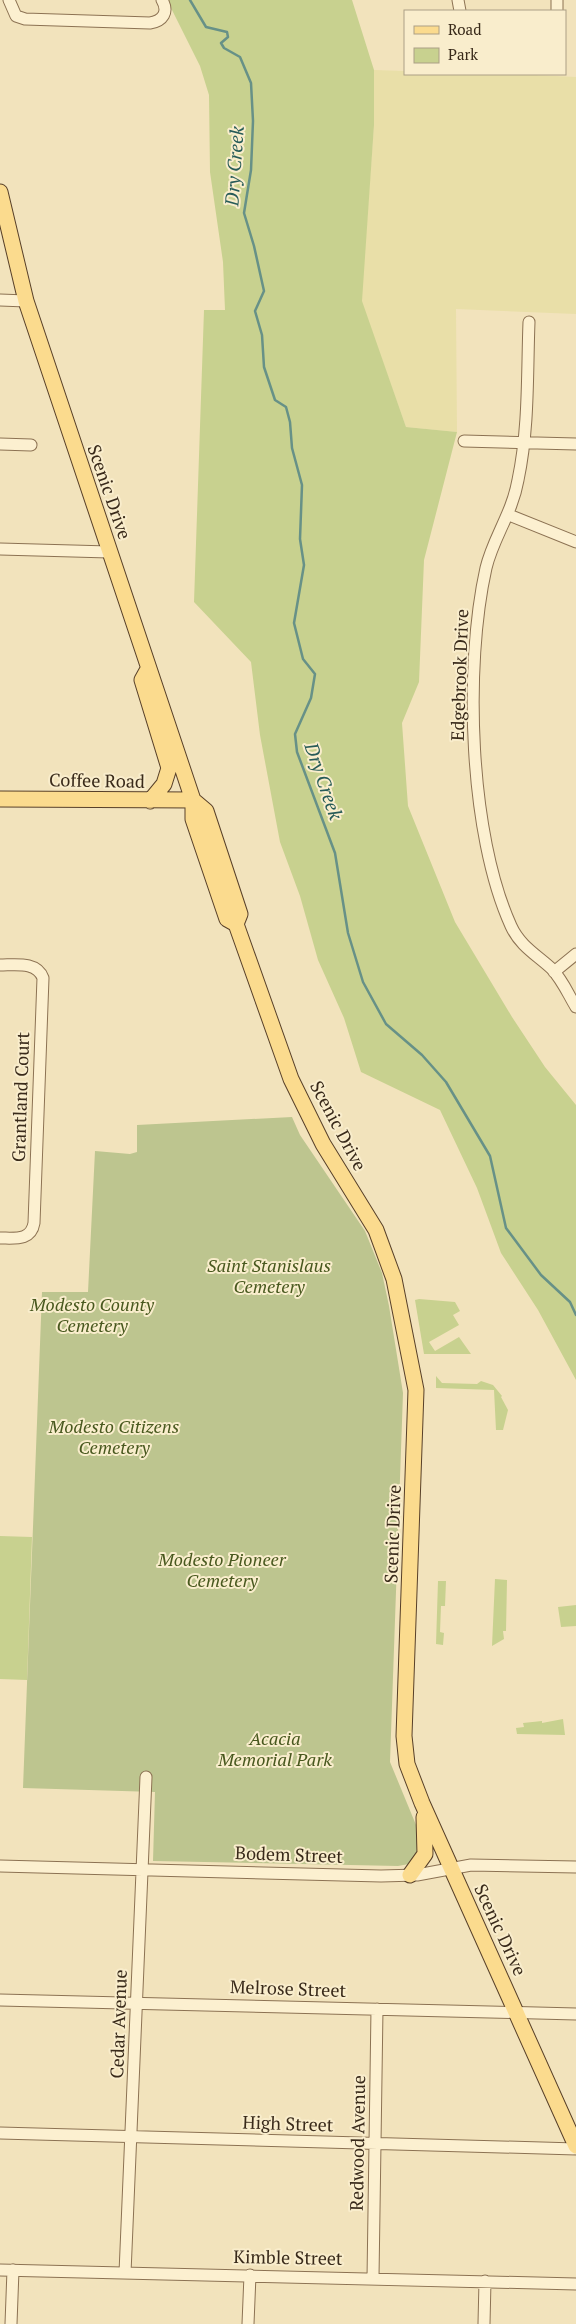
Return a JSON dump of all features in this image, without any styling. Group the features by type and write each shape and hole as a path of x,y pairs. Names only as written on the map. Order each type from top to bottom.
{"main road":[{"name":"Scenic Drive","path":"0,192 26,301 193,800 206,811 240,914 236,924 295,1087 323,1144 372,1222 380,1238 394,1279 416,1390 404,1744 407,1764 422,1803 517,2012 576,2148"},
{"path":"148,667 142,680 169,768 164,784 150,801"},
{"name":"Coffee Road","path":"0,799 193,800"},
{"path":"410,1875 421,1863 426,1849 422,1803"}],"street":[{"path":"9,0 16,16 25,19 150,23 158,22 164,6"},
{"path":"0,300 26,301"},
{"name":"Edgebrook Drive","path":"529,322 524,443 518,480 509,515 487,564 478,617 473,697 478,786 491,862 509,922 520,942 554,972 566,988 576,1007"},
{"path":"464,441 576,444"},
{"path":"0,444 31,444"},
{"path":"509,515 576,542"},
{"path":"0,550 110,552"},
{"path":"554,972 576,954"},
{"name":"Grantland Court","path":"0,965 31,966 37,968 43,978 34,1223 30,1234 25,1237 0,1238"},
{"name":"Cedar Avenue","path":"125,2273 146,1777"},
{"name":"Bodem Street","path":"0,1866 410,1875 471,1865 576,1867"},
{"name":"Melrose Street","path":"0,2000 576,2014"},
{"name":"Redwood Avenue","path":"373,2278 378,2009"},
{"name":"High Street","path":"0,2133 576,2148"},
{"name":"Kimble Street","path":"0,2270 576,2284"},
{"path":"11,2324 13,2270"},
{"path":"248,2324 250,2275"},
{"path":"484,2324 485,2281"}],"shaded area":[{"path":"374,70 404,71 404,75 535,75 576,77 576,314 456,309 457,432 406,427 361,301 374,125"}],"green space":[{"path":"167,0 352,0 374,70 374,125 362,301 406,427 457,432 424,560 419,682 402,723 408,806 455,922 512,1017 545,1067 576,1105 576,1380 538,1310 501,1253 477,1188 440,1110 361,1072 344,1018 318,960 300,896 280,842 260,735 251,662 194,602 204,310 225,310 223,262 210,172 209,95 200,66"},
{"path":"292,1117 300,1135 365,1231 382,1273 389,1306 403,1393 390,1762 421,1837 422,1850 409,1864 398,1866 153,1861 155,1792 23,1788 42,1292 88,1292 95,1151 130,1154 137,1152 137,1125"},
{"path":"415,1300 455,1302 460,1311 453,1315 459,1325 429,1342 435,1351 459,1337 471,1354 424,1354"},
{"path":"436,1376 442,1383 477,1384 481,1381 493,1385 502,1396 508,1410 503,1430 496,1430 494,1390 436,1388"},
{"path":"0,1536 32,1537 27,1680 0,1679"},
{"path":"495,1579 507,1580 506,1631 503,1631 504,1639 492,1646"},
{"path":"438,1581 446,1581 445,1606 441,1606 440,1632 444,1633 443,1645 436,1644"},
{"path":"576,1605 576,1626 561,1627 558,1607"},
{"path":"563,1719 565,1735 517,1734 516,1728 524,1727 523,1723 542,1721 542,1723"}],"waterway":[{"name":"Dry Creek","path":"190,0 206,27 227,32 228,37 221,43 224,48 240,57 251,83 253,121 251,170 244,213 264,291 255,311 262,335 264,367 275,400 286,407 290,422 292,448 302,485 300,539 304,565 294,623 303,659 315,674 311,698 295,734 297,752 335,853 348,933 363,982 386,1024 422,1055 446,1082 490,1156 506,1228 541,1275 570,1302 576,1315"}],"park label":[{"name":"Saint Stanislaus Cemetery","path":"269,1276"},
{"name":"Modesto County Cemetery","path":"92,1315"},
{"name":"Modesto Citizens Cemetery","path":"114,1437"},
{"name":"Modesto Pioneer Cemetery","path":"222,1570"},
{"name":"Acacia Memorial Park","path":"275,1749"}]}
